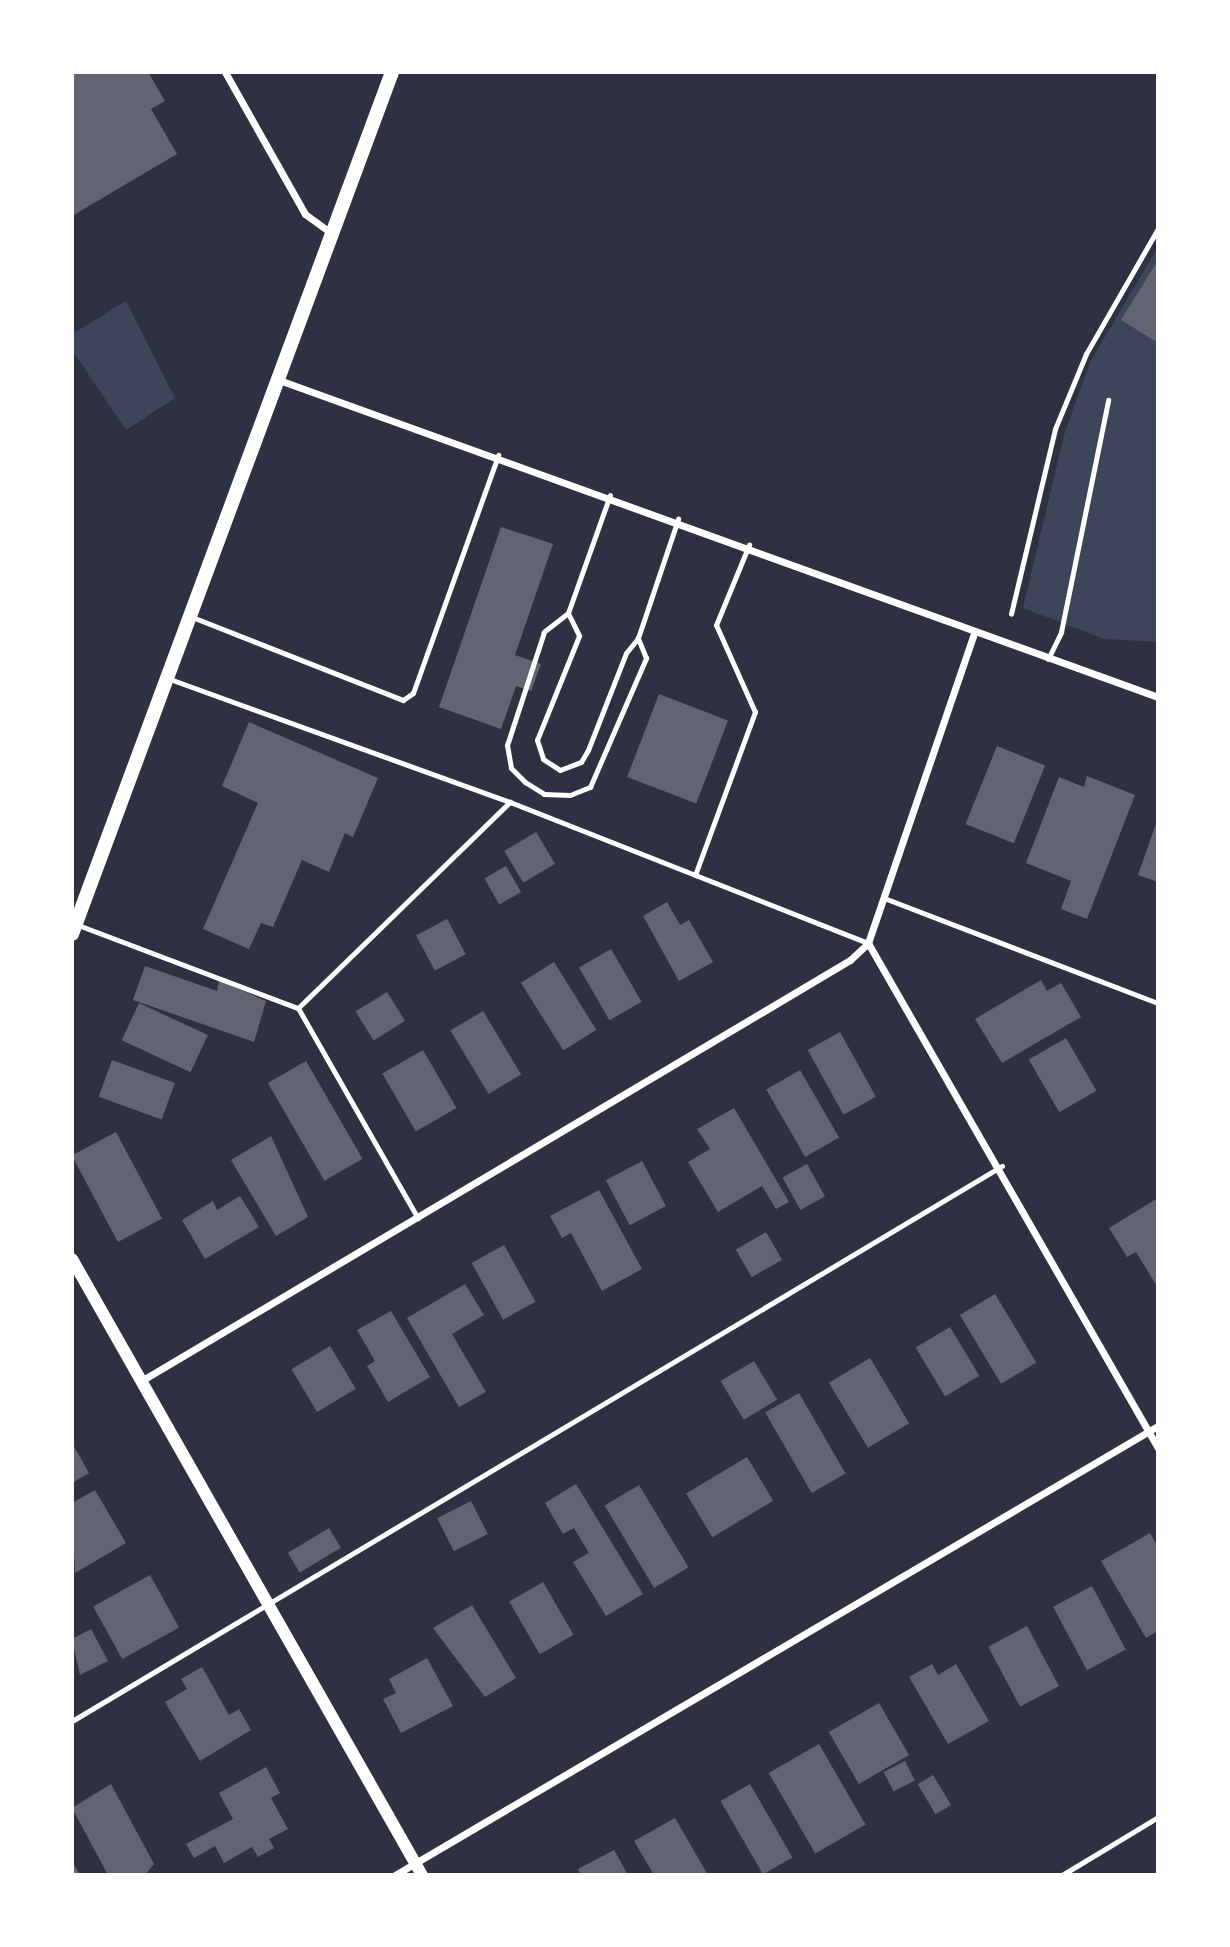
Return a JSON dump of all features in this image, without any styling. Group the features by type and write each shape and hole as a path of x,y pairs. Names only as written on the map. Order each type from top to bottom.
{"main road":[{"path":"74,928 192,617 330,232 392,72"}],"street":[{"path":"225,72 305,214 330,232"},
{"path":"279,380 749,545 974,633 1158,698"},
{"path":"141,1381 840,968 868,943 974,633"},
{"path":"868,943 1002,1166 1158,1448"},
{"path":"72,1259 422,1875"},
{"path":"395,1875 1158,1426"}],"lane":[{"path":"1048,659 1060,632 1108,400"},
{"path":"192,617 404,700 413,693 479,516 498,455"},
{"path":"610,495 568,613 544,632 507,745 511,768 544,794 570,795 590,787 603,768 646,658 638,638"},
{"path":"568,613 579,636 537,740 550,767 581,762 638,638 677,519"},
{"path":"695,875 751,725 755,700 716,625 749,545"},
{"path":"167,678 510,802 868,943"},
{"path":"298,1008 510,802"},
{"path":"884,898 1158,1003"},
{"path":"74,928 298,1008 418,1218"},
{"path":"72,1721 1002,1166"},
{"path":"1062,1875 1158,1817"}],"path":[{"path":"1011,614 1055,429 1086,354 1158,229"}],"shaded area":[{"path":"1158,247 1158,642 1104,639 1023,608 1064,435 1090,362"},
{"path":"126,301 175,398 126,430 72,350 72,334"}],"building":[{"path":"72,72 148,72 165,101 151,109 177,154 72,216"},
{"path":"1158,260 1158,343 1121,320"},
{"path":"501,527 553,544 515,655 541,664 531,691 516,686 501,729 439,707"},
{"path":"659,694 728,721 696,804 627,777"},
{"path":"249,722 378,778 353,837 345,833 329,872 302,860 273,927 261,923 249,949 203,929 258,803 222,786"},
{"path":"997,746 1045,765 1014,843 966,824"},
{"path":"1087,776 1135,795 1087,919 1061,909 1071,881 1026,863 1059,777 1084,787"},
{"path":"1158,818 1158,882 1138,875"},
{"path":"536,832 555,864 523,883 504,851"},
{"path":"506,866 521,892 499,904 484,878"},
{"path":"667,902 680,925 689,920 713,962 679,981 643,916"},
{"path":"447,919 466,954 435,971 416,935"},
{"path":"611,949 642,1002 609,1020 579,968"},
{"path":"554,962 596,1030 563,1051 521,983"},
{"path":"145,966 217,991 219,980 266,1001 254,1042 133,1000"},
{"path":"1041,980 1047,991 1061,983 1081,1017 1002,1063 975,1019"},
{"path":"387,992 405,1021 374,1040 356,1012"},
{"path":"139,1003 208,1035 191,1072 122,1040"},
{"path":"483,1011 521,1074 489,1094 450,1031"},
{"path":"840,1032 876,1097 844,1115 808,1050"},
{"path":"1066,1038 1096,1091 1059,1112 1029,1060"},
{"path":"423,1050 456,1108 416,1132 382,1074"},
{"path":"112,1060 175,1083 162,1120 99,1097"},
{"path":"306,1061 362,1159 324,1181 268,1083"},
{"path":"800,1070 839,1138 805,1157 766,1090"},
{"path":"734,1108 789,1202 776,1209 762,1186 718,1212 688,1162 710,1149 697,1129"},
{"path":"116,1132 162,1219 118,1242 72,1156"},
{"path":"271,1136 308,1217 276,1236 231,1160"},
{"path":"642,1161 666,1206 630,1225 606,1180"},
{"path":"807,1164 825,1196 800,1210 783,1178"},
{"path":"599,1190 642,1269 602,1291 571,1233 562,1238 550,1216"},
{"path":"240,1196 259,1227 205,1259 182,1220 213,1201 217,1210"},
{"path":"1158,1198 1158,1288 1136,1252 1127,1257 1109,1228"},
{"path":"766,1232 782,1260 752,1277 736,1250"},
{"path":"504,1245 536,1302 503,1320 472,1263"},
{"path":"465,1284 484,1315 452,1334 486,1392 459,1407 407,1318"},
{"path":"995,1294 1036,1363 1001,1384 960,1315"},
{"path":"391,1311 430,1377 388,1402 367,1366 375,1361 357,1330"},
{"path":"950,1327 979,1376 945,1396 916,1348"},
{"path":"330,1346 356,1389 317,1412 291,1369"},
{"path":"870,1358 909,1423 868,1448 829,1383"},
{"path":"754,1361 777,1400 744,1420 721,1381"},
{"path":"799,1393 845,1474 812,1493 765,1412"},
{"path":"72,1443 89,1473 72,1483"},
{"path":"747,1457 773,1501 712,1537 686,1494"},
{"path":"576,1484 643,1594 606,1616 573,1562 589,1553 574,1528 563,1534 545,1503"},
{"path":"639,1485 688,1567 654,1588 605,1506"},
{"path":"95,1490 126,1543 75,1573 72,1503"},
{"path":"471,1501 488,1534 454,1551 437,1518"},
{"path":"329,1528 341,1548 300,1572 288,1553"},
{"path":"1150,1533 1158,1547 1158,1631 1146,1638 1101,1561"},
{"path":"150,1575 179,1627 122,1659 93,1607"},
{"path":"543,1582 574,1635 540,1654 509,1601"},
{"path":"1092,1586 1126,1650 1087,1670 1053,1607"},
{"path":"472,1605 516,1678 485,1697 433,1628"},
{"path":"1027,1626 1059,1686 1020,1707 988,1647"},
{"path":"91,1629 108,1661 80,1675 72,1639"},
{"path":"427,1658 453,1706 401,1733 383,1699 396,1693 389,1679"},
{"path":"932,1664 938,1675 956,1664 989,1721 948,1744 909,1677"},
{"path":"202,1667 229,1715 239,1709 251,1730 200,1761 165,1702 187,1689 181,1679"},
{"path":"879,1703 909,1755 859,1784 829,1732"},
{"path":"819,1744 866,1825 815,1854 769,1773"},
{"path":"905,1761 915,1781 894,1791 884,1772"},
{"path":"266,1767 280,1793 271,1798 288,1829 269,1839 274,1848 258,1857 252,1847 224,1863 215,1846 194,1858 186,1844 233,1819 219,1793"},
{"path":"933,1775 951,1805 936,1814 918,1784"},
{"path":"111,1784 154,1864 145,1875 108,1875 72,1808"},
{"path":"750,1784 792,1858 763,1875 721,1801"},
{"path":"675,1818 708,1875 654,1875 634,1841"},
{"path":"614,1850 628,1875 581,1875 578,1869"},
{"path":"72,1861 80,1875 72,1875"}]}
